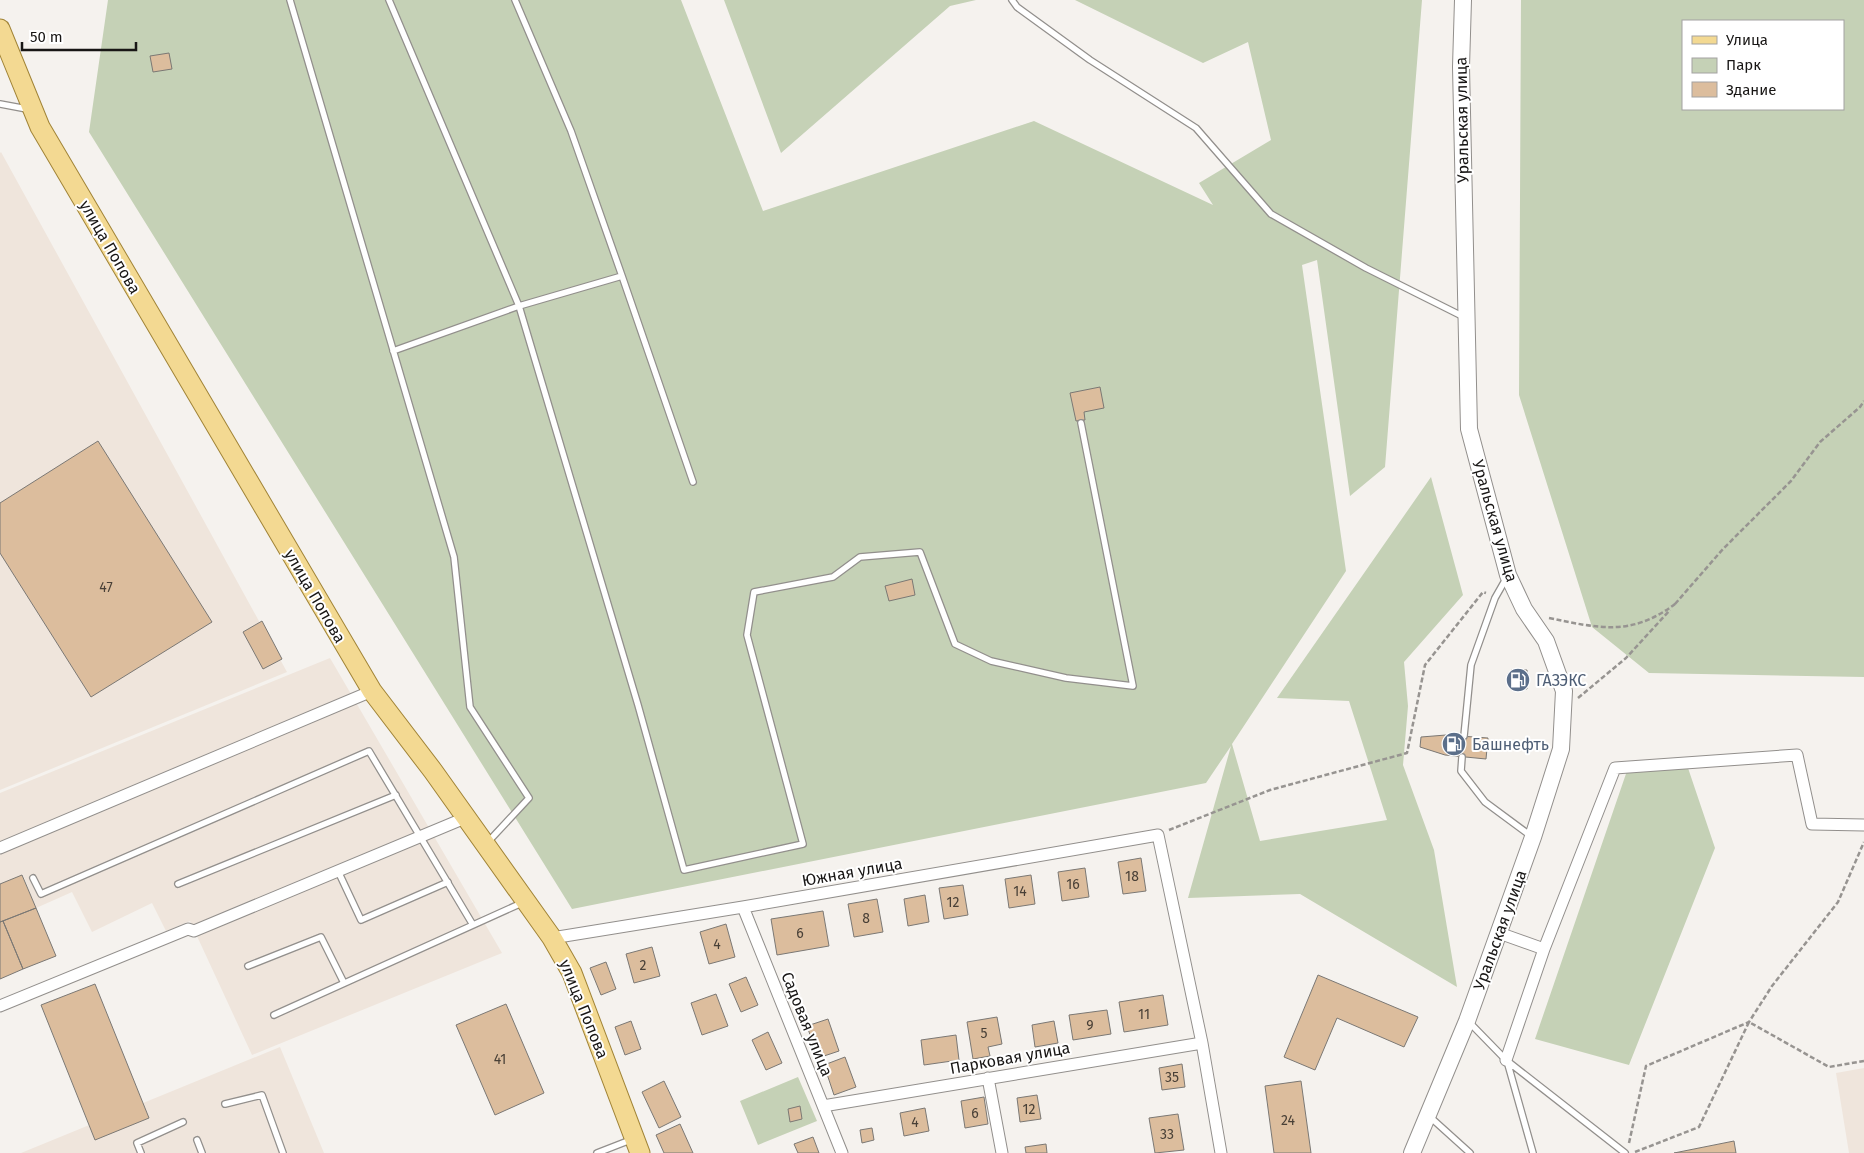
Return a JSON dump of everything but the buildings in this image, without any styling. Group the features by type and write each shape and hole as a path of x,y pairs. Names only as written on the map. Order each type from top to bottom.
{"main road":[{"name":"улица Попова","path":"0,29 45,135 372,691 433,771 526,901 552,938 572,973 637,1146"}],"street":[{"name":"Уральская улица","path":"1412,1153 1426,1114 1467,1021 1533,837 1561,749 1564,691 1546,641 1524,609 1508,575 1469,429 1460,67 1463,0"},
{"path":"0,848 372,691"},
{"path":"1506,1060 1544,949 1615,768 1797,755 1812,824 1864,826"},
{"path":"0,1006 188,929 194,932 465,818"},
{"path":"1158,835 1202,1043 1221,1153"},
{"name":"Южная улица","path":"552,938 1158,835"},
{"name":"Садовая улица","path":"743,907 842,1153"},
{"path":"1498,933 1544,949"},
{"name":"Парковая улица","path":"822,1106 1202,1043"},
{"path":"988,1078 1002,1153"}],"lane":[{"path":"290,0 454,557 470,707 529,798 485,845"},
{"path":"389,0 519,306 638,706 684,870 803,844 747,635 754,592 833,577 860,557 920,552 955,644 990,661 1066,678 1133,686 1081,423"},
{"path":"515,0 572,132 693,482"},
{"path":"1012,0 1017,7 1090,60 1196,128 1271,214 1366,268 1466,318"},
{"path":"0,104 33,110"},
{"path":"394,351 519,306 622,276"},
{"path":"1464,736 1471,664 1495,598 1508,575"},
{"path":"34,878 41,894 369,751 473,925"},
{"path":"1462,757 1461,771 1485,802 1533,837"},
{"path":"178,884 396,795"},
{"path":"338,871 362,920 448,882"},
{"path":"274,1015 526,901"},
{"path":"248,966 321,936 344,984"},
{"path":"1467,1021 1506,1060 1625,1153"},
{"path":"1506,1060 1533,1153"},
{"path":"225,1104 262,1095 283,1153"},
{"path":"1426,1114 1470,1153"},
{"path":"141,1153 137,1143 183,1122"},
{"path":"197,1140 202,1153"},
{"path":"597,1153 637,1146"}],"path":[{"path":"1563,711 1626,658 1723,549 1791,481 1820,442 1860,407 1864,401"},
{"path":"1158,835 1270,790 1407,753 1425,665 1483,592 1495,598"},
{"path":"1524,609 1532,614 1592,627 1627,627 1659,616 1675,604"},
{"path":"1633,1153 1699,1127 1749,1022 1772,986 1838,902 1864,842"},
{"path":"1749,1022 1829,1067 1864,1061"},
{"path":"1629,1143 1646,1066 1749,1022"}],"shaded area":[{"path":"0,153 287,672 0,790"},
{"path":"330,658 502,953 252,1055 190,921 166,931 152,903 92,932 72,892 36,908 23,875 0,884 0,793"},
{"path":"280,1047 324,1153 21,1153"},
{"path":"1864,1068 1864,1153 1849,1153 1836,1073"}],"green space":[{"path":"108,0 681,0 763,211 1034,121 1213,205 1199,183 1271,140 1248,42 1203,63 1075,0 1422,0 1385,467 1350,496 1317,260 1302,265 1346,571 1232,744 1260,841 1387,820 1349,701 1277,698 1431,477 1463,595 1404,662 1408,706 1403,765 1434,850 1457,987 1300,894 1188,898 1231,746 1206,783 572,909 89,132"},
{"path":"724,0 976,0 950,6 781,153"},
{"path":"1521,0 1864,0 1864,677 1649,673 1592,627 1519,395"},
{"path":"1629,765 1688,768 1715,848 1629,1065 1535,1039"},
{"path":"798,1077 817,1121 758,1145 740,1101"}],"place":[{"name":"ГАЗЭКС","path":"1518,680"},
{"name":"Башнефть","path":"1454,744"}]}
